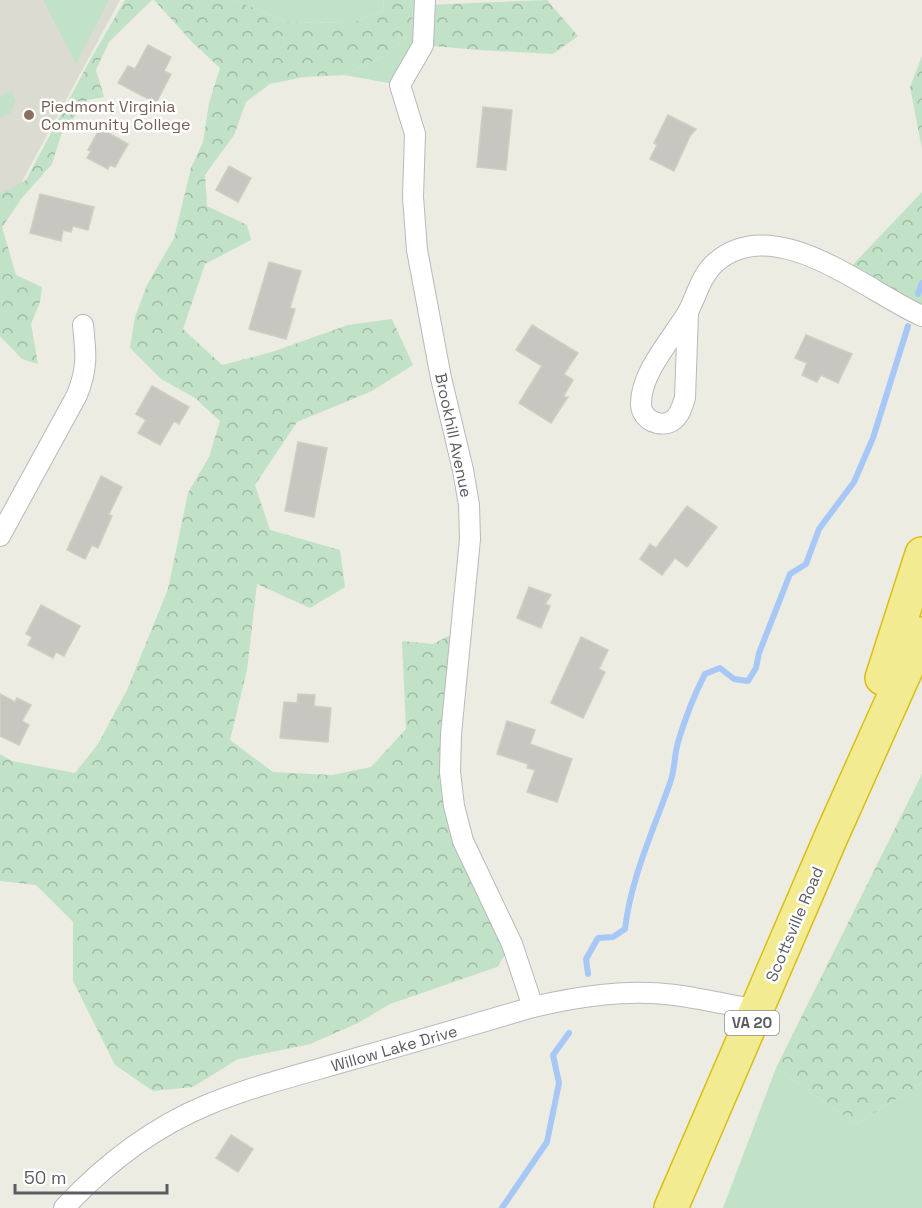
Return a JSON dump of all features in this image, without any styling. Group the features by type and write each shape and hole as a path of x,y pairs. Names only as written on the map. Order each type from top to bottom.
{"highway":[{"name":"Scottsville Road","path":"831,837 922,554"},
{"name":"Scottsville Road","path":"671,1208 922,633"}],"street":[{"name":"Brookhill Avenue","path":"425,0 423,45 400,86 415,134 413,197 417,250 441,378 464,470 469,505 470,539 451,734 450,772 454,806 464,841 512,944 533,1007"},
{"path":"688,313 685,398 681,410 673,420 663,424 653,422 645,416 641,409 641,393 646,379 688,313 704,276 715,263 729,253 758,245 778,246 797,251 922,316"},
{"path":"0,536 77,395 85,375 83,325"},
{"name":"Willow Lake Drive","path":"64,1208 95,1177 136,1144 166,1125 207,1105 270,1083 533,1007 576,998 642,993 676,995 758,1010"}],"shaded area":[{"name":"Piedmont Virginia Community College","path":"0,0 120,0 0,222"}],"green space":[{"path":"43,0 109,0 76,64"},
{"path":"125,0 152,0 109,42 96,70 104,97 87,100 61,135 52,164 22,198 2,227 16,275 42,287 40,302 31,324 38,364 22,359 0,336 0,194 26,180"},
{"path":"154,0 235,0 287,22 352,23 384,11 383,0 413,0 412,32 386,55 344,75 304,77 270,84 246,102 234,135 205,175 207,206 247,225 251,240 205,264 183,329 222,365 272,352 348,325 392,319 413,365 372,391 297,422 255,485 270,530 340,550 345,587 310,608 257,584 247,670 230,740 273,772 332,775 371,767 406,729 402,641 433,644 462,629 454,806 512,944 497,967 390,1004 358,1023 310,1044 238,1059 193,1087 153,1091 115,1065 73,981 73,922 36,885 0,881 0,754 12,761 75,773 98,744 127,690 168,589 188,493 209,457 220,421 195,398 161,379 130,348 135,317 147,285 174,238 191,168 203,142 209,103 220,68 193,43"},
{"path":"235,0 383,0 384,11 352,23 287,22"},
{"path":"413,0 425,0 425,5 400,85 344,75 386,55 412,32"},
{"path":"547,0 578,36 553,54 423,45 425,5"},
{"path":"922,56 922,149 910,87"},
{"path":"11,91 16,101 10,113 0,118 0,96"},
{"path":"922,192 922,315 844,274"},
{"path":"922,774 922,1083 856,1124 776,1068"},
{"path":"776,1068 856,1124 922,1083 922,1208 723,1208"}],"building":[{"path":"148,45 171,57 164,71 171,74 156,103 118,83 128,66 135,69"},
{"path":"483,107 512,110 506,170 477,167"},
{"path":"668,115 696,129 690,136 674,171 650,159 657,145 654,143"},
{"path":"100,128 128,144 115,167 110,165 108,169 87,158 91,151 88,150"},
{"path":"229,166 251,178 238,202 216,190"},
{"path":"40,194 94,207 88,230 73,226 71,232 63,230 61,241 30,233"},
{"path":"269,262 301,271 290,308 295,309 286,339 249,329"},
{"path":"532,325 578,353 564,374 573,380 563,397 568,397 551,423 519,403 542,366 516,350"},
{"path":"806,335 852,354 838,383 821,375 817,382 802,375 807,363 795,358"},
{"path":"152,386 189,407 179,424 174,421 160,445 138,433 146,420 136,414"},
{"path":"298,442 327,448 314,517 285,511"},
{"path":"101,476 122,487 109,514 112,516 98,548 92,545 85,559 67,550"},
{"path":"687,506 717,527 687,567 675,558 662,575 640,559 650,544 656,548"},
{"path":"529,587 551,595 545,604 550,606 541,628 517,618"},
{"path":"41,605 80,626 64,656 56,652 53,658 28,645 32,637 26,634"},
{"path":"581,637 608,650 599,669 605,672 583,718 551,703"},
{"path":"0,694 15,702 17,698 31,705 22,721 29,725 19,745 0,736"},
{"path":"298,694 315,695 314,706 331,708 328,742 280,738 284,702 297,703"},
{"path":"507,721 535,730 530,744 572,759 557,802 527,792 535,770 527,768 528,764 497,754"},
{"path":"231,1135 253,1149 238,1172 216,1158"}],"waterway":[{"path":"918,294 922,283"},
{"path":"588,974 586,959 598,938 613,937 625,929 637,873 672,778 681,733 701,682 705,674 720,668 734,679 748,681 756,668 759,653 790,574 806,564 819,529 854,482 873,438 908,326"},
{"path":"502,1208 547,1142 559,1083 553,1055 569,1033"}],"place":[{"name":"Piedmont Virginia Community College","path":"29,115"}]}
